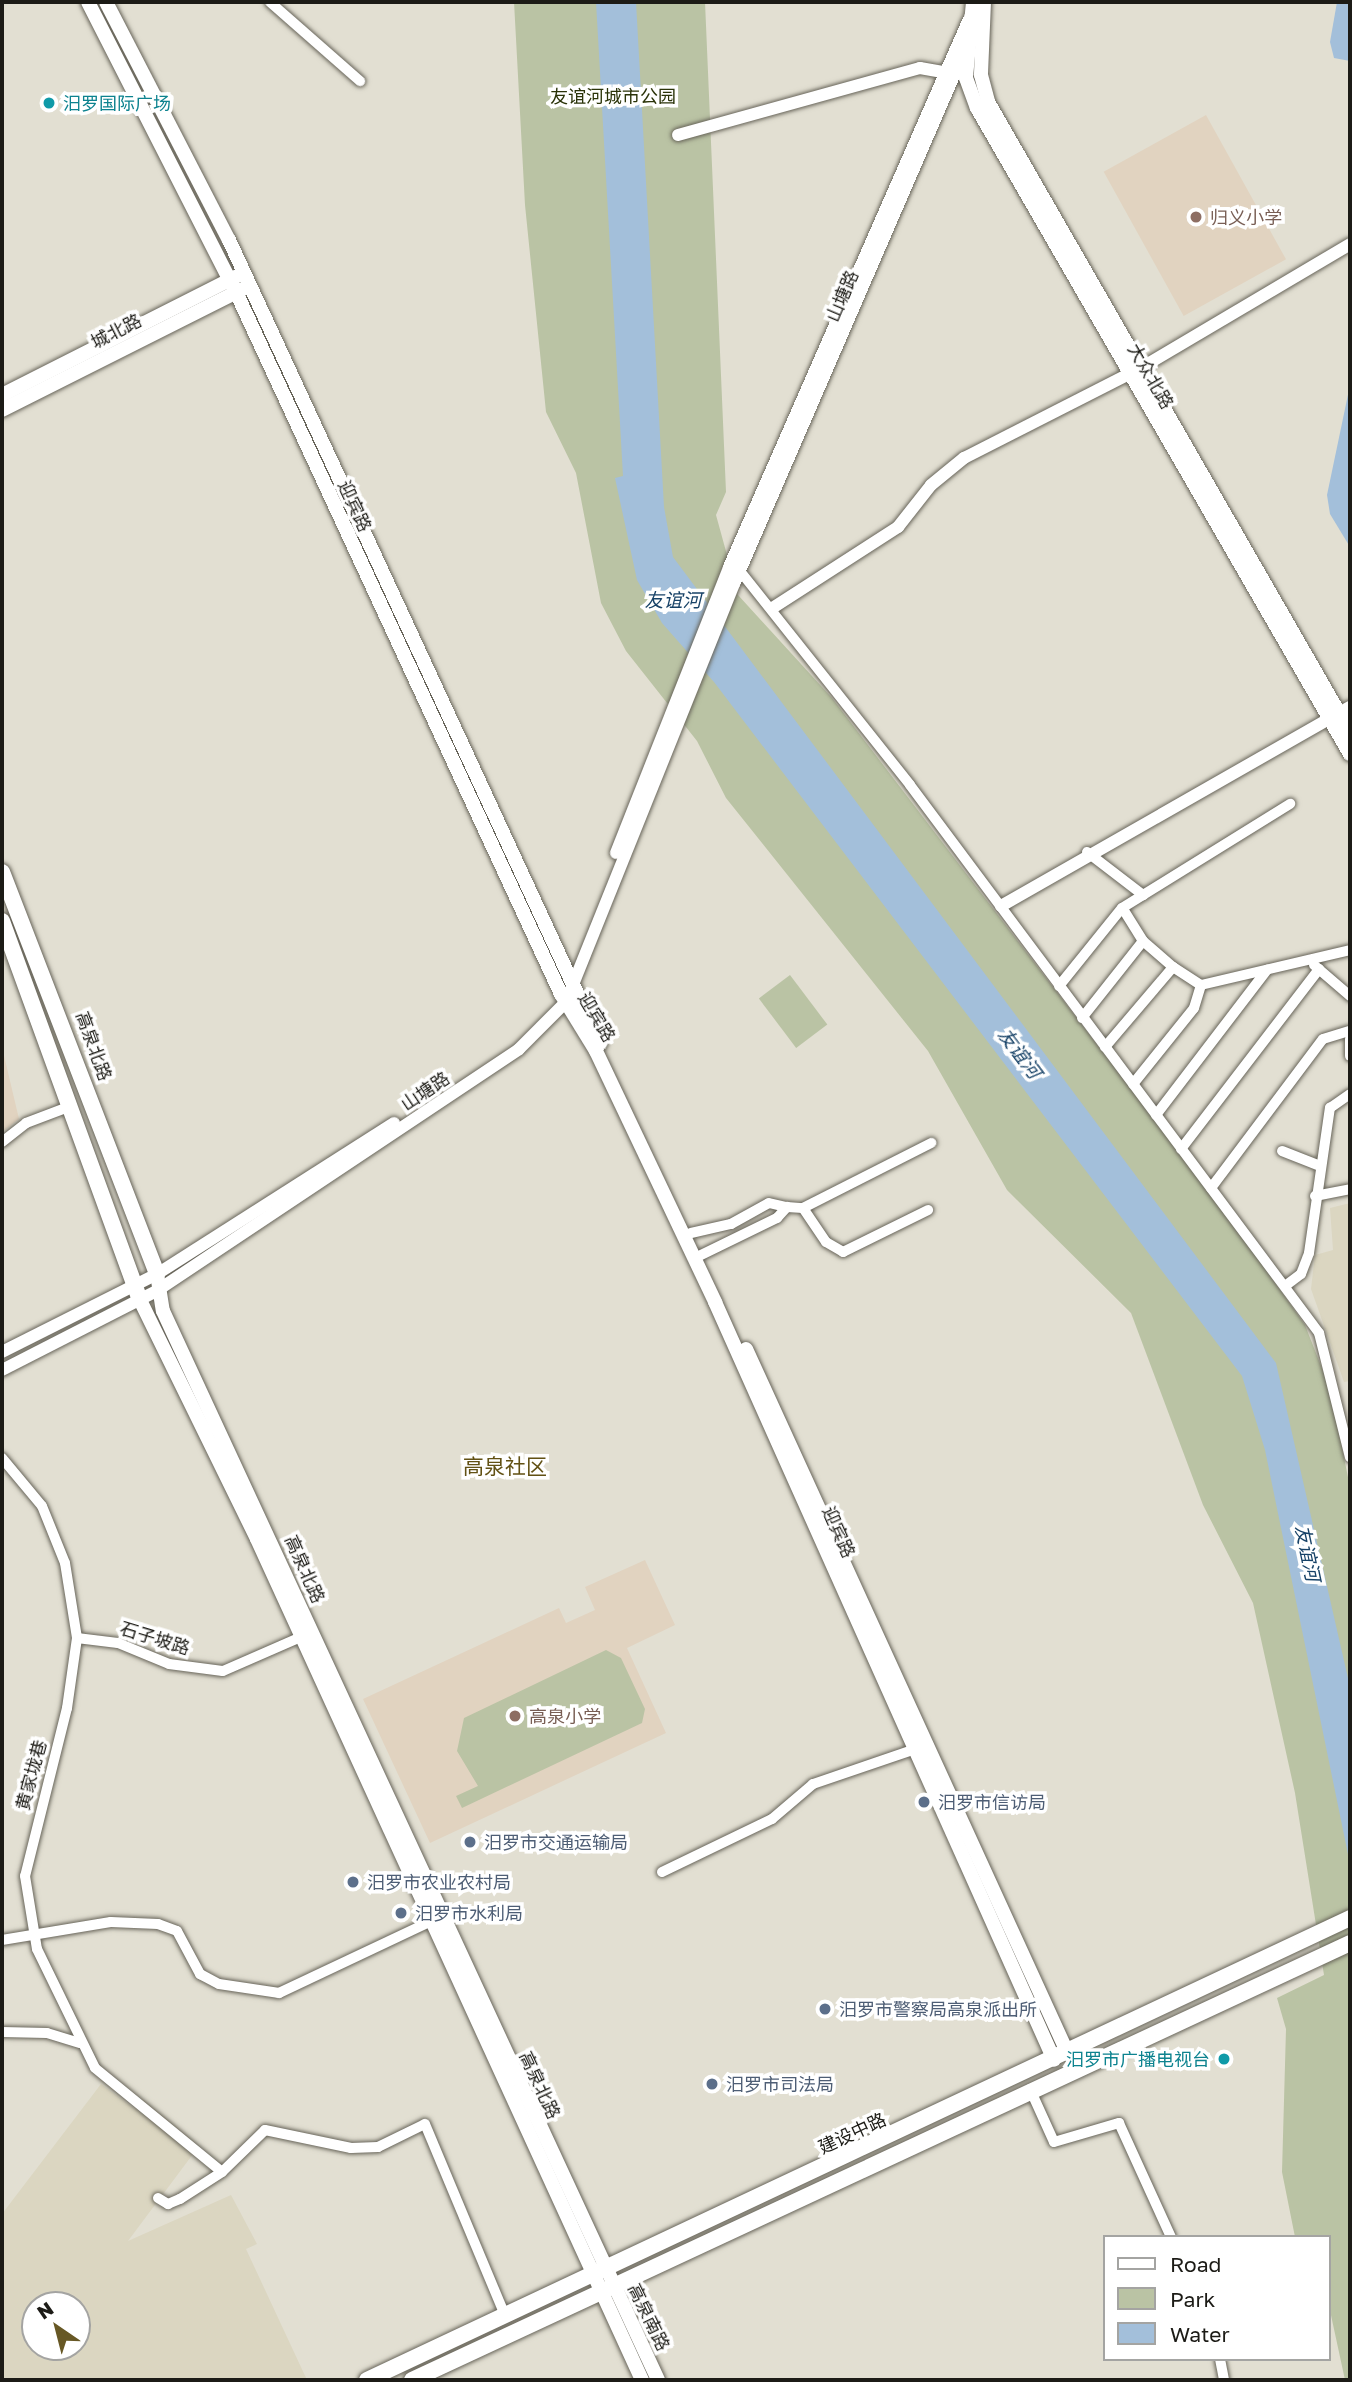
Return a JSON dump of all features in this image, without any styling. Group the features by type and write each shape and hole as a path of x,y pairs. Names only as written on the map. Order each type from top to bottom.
{"main road":[{"name":"迎宾路","path":"88,2 239,283"},
{"name":"迎宾路","path":"106,2 715,1302 915,1749 1061,2057"},
{"name":"大众北路","path":"978,4 957,74 1350,732"},
{"name":"大众北路","path":"978,4 982,75 988,102 1134,372"},
{"name":"城北路","path":"2,395 239,283"},
{"name":"城北路","path":"2,410 239,283"},
{"name":"大众北路","path":"1340,713 1350,754"},
{"name":"高泉北路","path":"2,872 56,999 158,1282 602,2280"},
{"name":"高泉北路","path":"2,921 136,1291 301,1637 429,1922 602,2280"},
{"name":"迎宾路","path":"567,989 691,1233 1061,2057"},
{"name":"建设中路","path":"412,2380 602,2280 1350,1918"},
{"name":"建设中路","path":"367,2380 505,2315 602,2280 1350,1943"},
{"name":"高泉南路","path":"602,2280 642,2380"},
{"name":"高泉南路","path":"602,2280 658,2380"}],"street":[{"path":"270,2 360,81"},
{"name":"山塘路","path":"724,595 740,571 957,74 978,4"},
{"path":"678,135 920,68 957,74 988,102"},
{"name":"山塘路","path":"2,1352 158,1282 515,1045 567,989 724,595 957,74"},
{"path":"774,607 898,527 931,485 964,458 1134,372 1350,244"},
{"path":"740,571 774,607 1002,906 1082,1018 1319,1333 1350,1457"},
{"path":"1002,906 1087,852 1340,713"},
{"path":"1059,986 1122,908 1290,804"},
{"path":"1087,852 1143,895"},
{"path":"1122,908 1143,941 1173,967 1202,985 1350,950"},
{"path":"1082,1018 1143,941"},
{"path":"1309,961 1350,994"},
{"path":"1105,1047 1173,967"},
{"path":"1181,1149 1319,969"},
{"path":"1156,1115 1267,970"},
{"path":"1133,1084 1194,1007 1202,985"},
{"path":"1211,1188 1323,1040 1350,1031"},
{"path":"1350,1039 1350,1056"},
{"path":"1285,1286 1301,1274 1309,1253 1315,1196 1330,1108 1350,1094"},
{"path":"2,1142 26,1123 71,1106"},
{"path":"691,1233 731,1224 769,1203 803,1208 931,1143"},
{"path":"1282,1151 1320,1166"},
{"path":"1315,1196 1350,1189"},
{"path":"701,1255 777,1218 787,1207"},
{"path":"803,1208 826,1242 843,1252 928,1210"},
{"name":"山塘路","path":"2,1370 136,1291"},
{"name":"黄家垅巷","path":"2,1458 42,1506 65,1563 77,1637 67,1708 25,1875 34,1936 79,2043 95,2068 222,2172"},
{"name":"石子坡路","path":"77,1637 118,1643 169,1664 223,1671 301,1637"},
{"path":"662,1872 772,1819 813,1784 915,1749"},
{"path":"2,1940 111,1922 158,1924 177,1931 200,1974 219,1984 279,1993 429,1922"},
{"path":"2,2032 47,2033 79,2043"},
{"path":"1030,2089 1054,2142 1119,2123 1170,2235"},
{"path":"158,2198 168,2204 180,2199 222,2172 265,2130 351,2148 378,2147 425,2124 505,2315"},
{"path":"1220,2361 1224,2380"}],"shaded area":[{"name":"归义小学","path":"1206,115 1286,259 1184,316 1104,172"},
{"path":"2,1047 19,1119 2,1132"},
{"path":"1350,1203 1350,1381 1344,1382 1311,1289 1315,1255 1333,1250 1330,1208"},
{"name":"高泉小学","path":"645,1560 675,1625 627,1648 666,1733 430,1843 363,1699 559,1608 566,1623 595,1610 585,1587"},
{"path":"101,2084 135,2109 144,2100 199,2146 128,2241 231,2195 257,2244 246,2249 307,2380 2,2380 2,2214"}],"green space":[{"name":"友谊河城市公园","path":"514,2 705,2 726,492 716,515 738,595 832,698 1225,1212 1305,1325 1330,1389 1350,1487 1350,2380 1345,2380 1331,2315 1331,2235 1295,2235 1282,2172 1286,2029 1277,1998 1324,1975 1295,1793 1253,1603 1203,1505 1131,1313 1007,1190 928,1051 726,798 697,741 626,651 601,603 576,473 546,412 525,205"},
{"path":"790,975 827,1025 796,1048 759,998"},
{"path":"606,1650 621,1658 645,1709 642,1723 462,1808 456,1796 478,1786 457,1751 464,1718"}],"water":[{"name":"友谊河","path":"596,2 636,2 664,507 673,557 1276,1363 1350,1687 1350,1864 1265,1450 1242,1376 714,682 662,623 637,580 615,478 623,476"},
{"path":"1337,2 1350,2 1350,61 1334,58 1330,42"},
{"path":"1350,385 1350,547 1330,514 1327,495"}],"place":[{"name":"汨罗国际广场","path":"49,103"},
{"name":"归义小学","path":"1196,217"},
{"name":"高泉小学","path":"515,1716"},
{"name":"汨罗市信访局","path":"924,1802"},
{"name":"汨罗市交通运输局","path":"470,1842"},
{"name":"汨罗市农业农村局","path":"353,1882"},
{"name":"汨罗市水利局","path":"401,1913"},
{"name":"汨罗市警察局高泉派出所","path":"825,2009"},
{"name":"汨罗市广播电视台","path":"1224,2059"},
{"name":"汨罗市司法局","path":"712,2084"}],"district":[{"name":"高泉社区","path":"505,1466"}]}
